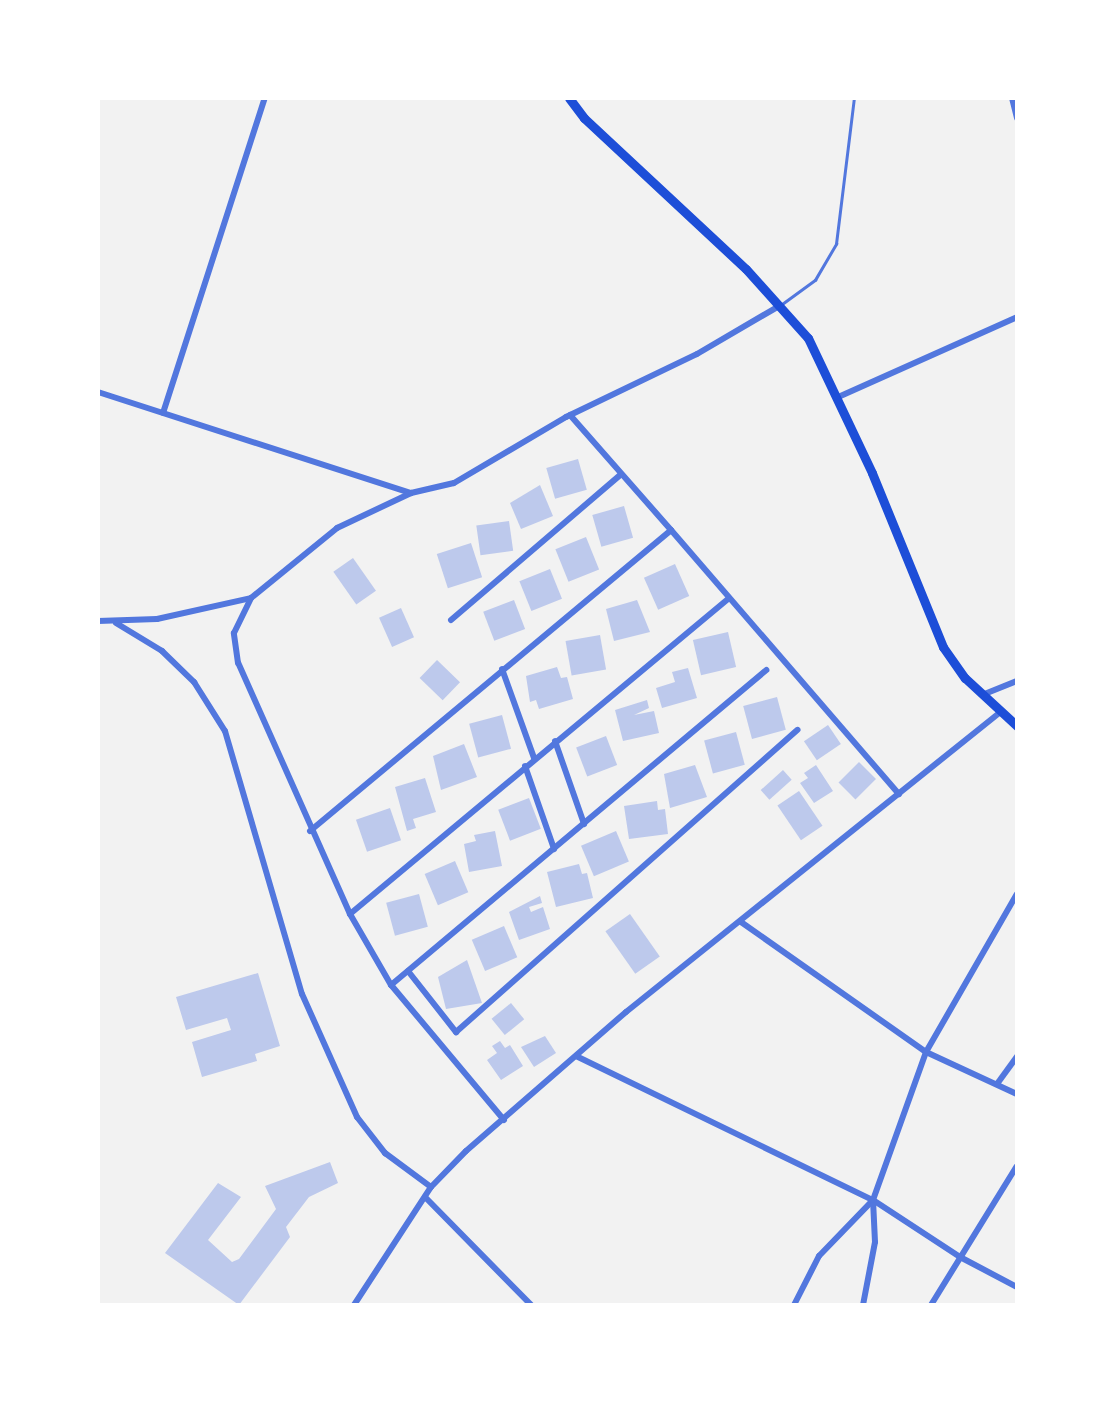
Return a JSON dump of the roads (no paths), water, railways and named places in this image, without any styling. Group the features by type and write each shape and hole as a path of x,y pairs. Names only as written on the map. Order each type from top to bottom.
{"main road":[{"path":"569,98 584,118 746,269 808,338 943,647 982,695 1017,726"}],"street":[{"path":"163,413 265,98"},
{"path":"1012,98 1017,118"},
{"path":"504,1120 391,985 350,914 310,831 238,663 234,633 251,598 337,528 411,493 454,483 570,415 697,354 779,306"},
{"path":"836,398 1017,317"},
{"path":"98,392 411,493"},
{"path":"570,415 899,794"},
{"path":"451,620 620,475"},
{"path":"310,831 671,530"},
{"path":"98,621 116,623 251,598"},
{"path":"350,914 728,599"},
{"path":"116,623 162,651 194,682 225,731 302,994 357,1117 385,1153 430,1187"},
{"path":"502,669 534,758"},
{"path":"391,985 766,670"},
{"path":"982,695 1017,681"},
{"path":"354,1305 430,1187 576,1056 1000,712"},
{"path":"408,971 456,1032 797,730"},
{"path":"555,741 584,824"},
{"path":"525,766 554,849"},
{"path":"863,1305 875,1242 873,1200 926,1052 1017,894"},
{"path":"741,922 926,1052 1017,1094"},
{"path":"576,1056 873,1200 960,1256 1017,1287"},
{"path":"998,1084 1017,1056"},
{"path":"930,1305 1017,1166"},
{"path":"1012,1173 1017,1183"},
{"path":"425,1197 531,1305"},
{"path":"794,1305 819,1256 873,1200"}],"lane":[{"path":"779,306 815,280 836,244 854,98"}]}
